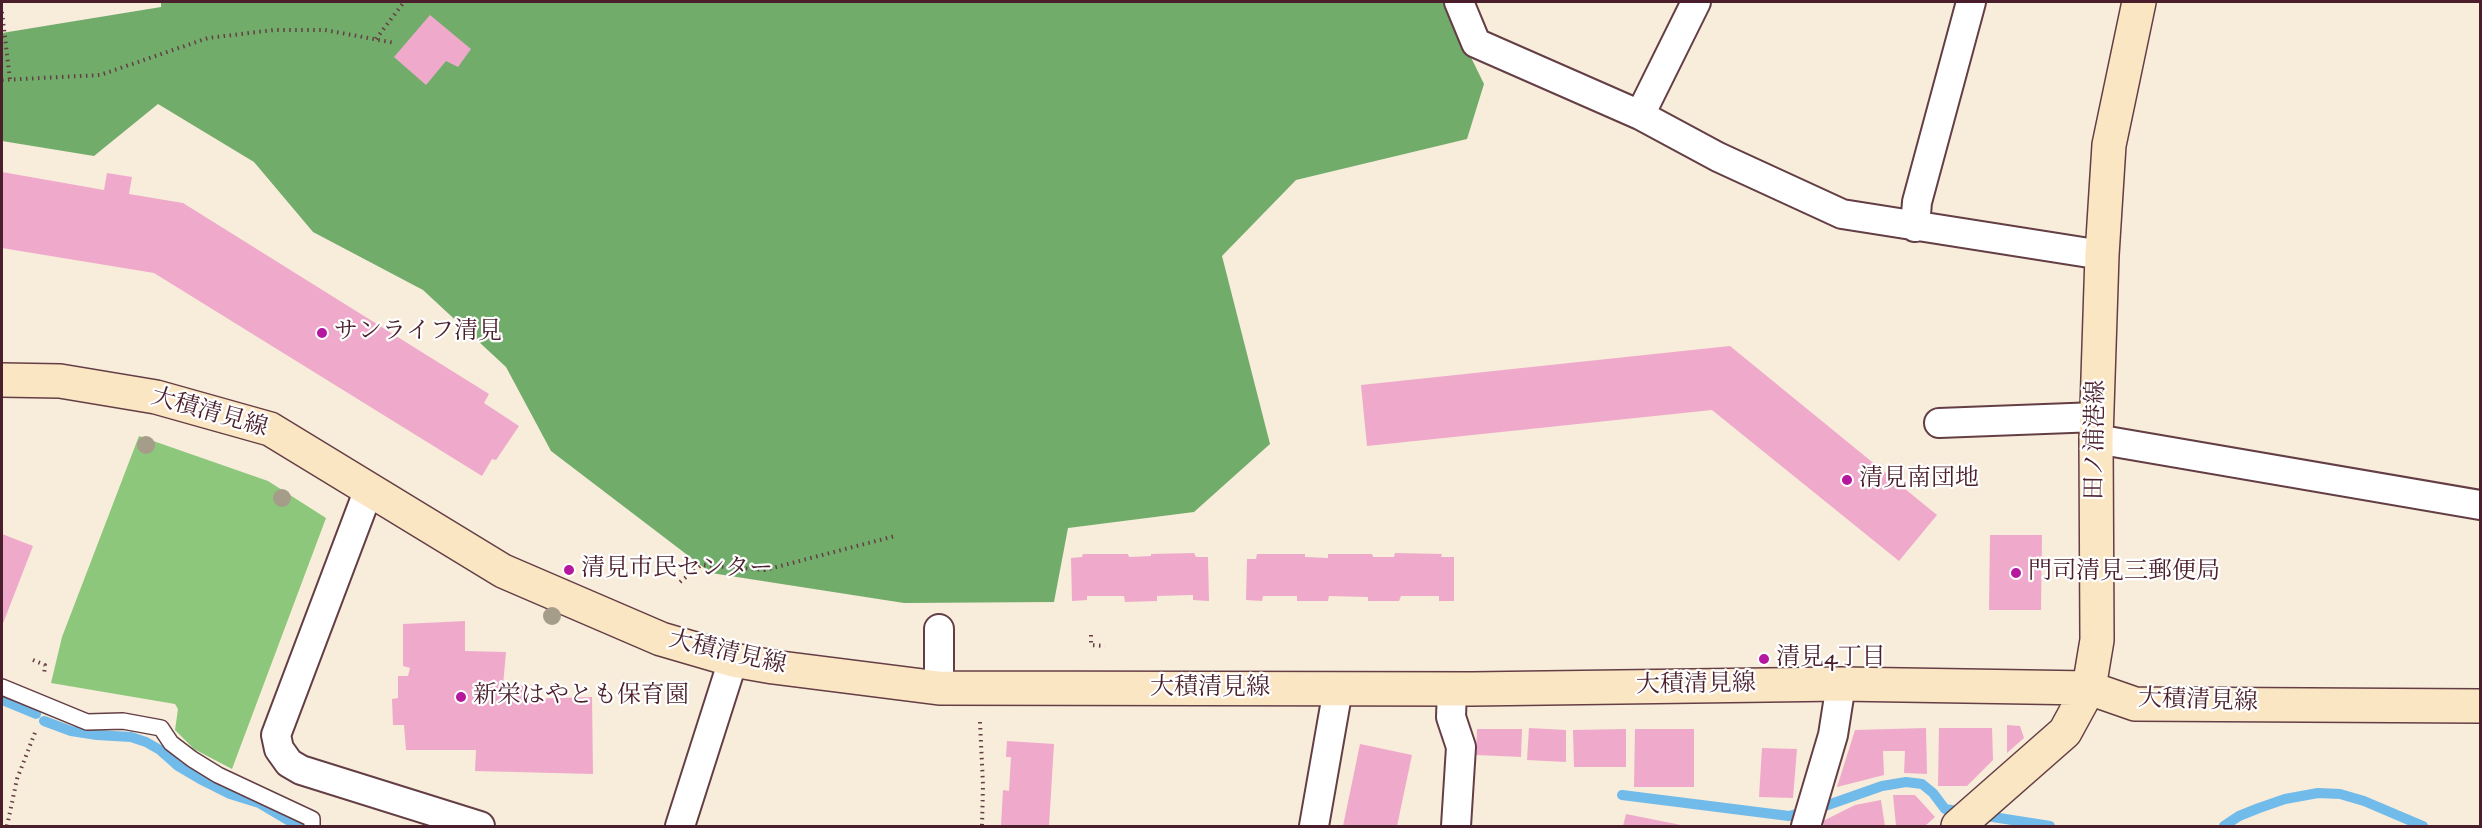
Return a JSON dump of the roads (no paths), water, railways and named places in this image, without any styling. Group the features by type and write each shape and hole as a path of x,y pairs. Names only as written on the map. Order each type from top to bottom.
{"main road":[{"name":"田ノ浦港線","path":"1968,817 2065,732 2089,688 2097,640 2096,428 2102,255 2109,145 2139,2"},
{"name":"大積清見線","path":"2,380 60,381 156,397 270,429 503,571 661,639 733,660 939,688 1452,689 1841,684 2089,688 2135,704 2481,706"}],"street":[{"path":"1459,2 1476,44 1640,115 1718,156 1842,214 2102,255"},
{"path":"1640,115 1696,2"},
{"path":"1915,227 1917,202 1971,2"},
{"path":"1939,423 2096,428 2481,505"},
{"path":"369,489 276,735 279,749 289,763 302,770 480,826"},
{"path":"939,629 939,688"},
{"path":"680,826 733,660"},
{"path":"1809,816 1833,735 1841,684"},
{"path":"1314,826 1338,689"},
{"path":"1452,689 1452,717 1461,747 1456,826"}],"lane":[{"path":"2,687 87,722 123,721 161,728 171,743 192,759 218,775 312,819 312,826"}],"waterway":[{"path":"2,700 36,714"},
{"path":"44,721 71,731 131,737 146,742 200,779 230,794 259,803 298,826"},
{"path":"1622,795 1789,816 1882,786 1906,782 1922,784 1933,793 1945,809 1964,812"},
{"path":"2224,826 2239,816 2259,808 2285,799 2318,793 2340,794 2364,801 2423,826"},
{"path":"1980,815 2050,826"}],"place":[{"name":"サンライフ清見","path":"322,333"},
{"name":"清見南団地","path":"1847,480"},
{"name":"清見市民センター","path":"569,570"},
{"name":"門司清見三郵便局","path":"2016,573"},
{"name":"清見4丁目","path":"1764,659"},
{"name":"新栄はやとも保育園","path":"461,697"}]}
